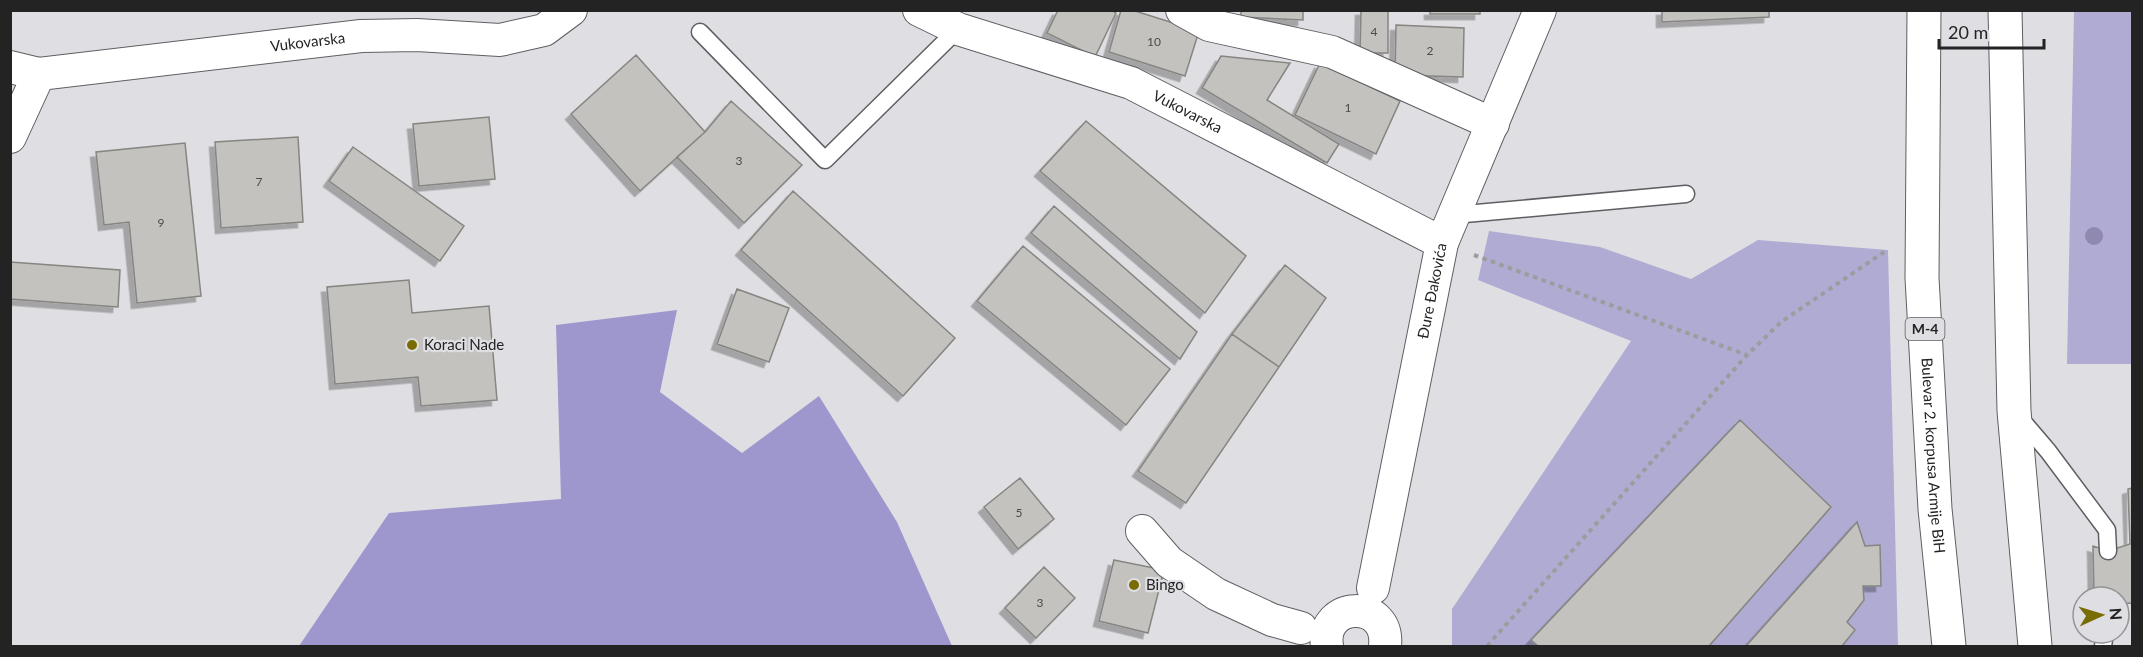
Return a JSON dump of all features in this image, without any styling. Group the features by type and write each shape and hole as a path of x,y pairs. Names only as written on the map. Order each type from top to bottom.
{"main road":[{"name":"Bulevar 2. korpusa Armije BiH","path":"1924,10 1922,278 1935,509 1947,642"},
{"path":"2005,10 2014,411 2034,646"}],"street":[{"name":"Vukovarska","path":"10,137 25,70 361,36 417,35 500,40 544,30 571,10"},
{"name":"Vukovarska","path":"919,10 958,29 1131,83 1442,243"},
{"path":"1182,10 1209,25 1332,52 1493,124"},
{"name":"Đure Đakovića","path":"1343,631 1373,588 1442,243 1540,10"},
{"path":"1142,531 1169,562 1216,594 1272,620 1343,631"}],"lane":[{"path":"700,32 825,160 958,29"},
{"path":"1454,215 1686,194"},
{"path":"2014,411 2048,451 2107,530 2108,551"}],"path":[{"path":"1442,243 1747,355"},
{"path":"1487,646 1747,355 1781,322 1888,250"}],"shaded area":[{"path":"2074,11 2132,11 2132,364 2067,364"},
{"path":"1489,231 1600,247 1691,279 1758,240 1888,250 1898,646 1452,646 1452,609 1631,341 1478,280"},
{"path":"677,310 660,392 742,453 819,396 897,522 952,646 299,646 389,513 561,499 556,325"}],"building":[{"path":"1058,10 1111,10 1116,13 1095,57 1047,33"},
{"path":"1121,10 1132,10 1199,31 1185,76 1109,52"},
{"path":"1241,10 1303,10 1303,20 1241,17"},
{"path":"1361,10 1388,10 1388,53 1360,53"},
{"path":"1430,10 1480,10 1480,14 1430,14"},
{"path":"1662,10 1769,10 1769,17 1662,22"},
{"path":"1396,25 1464,28 1463,77 1395,75"},
{"path":"636,55 705,132 640,191 571,114"},
{"path":"1221,56 1290,63 1267,100 1339,144 1327,163 1202,88"},
{"path":"1320,63 1400,101 1376,154 1295,115"},
{"path":"731,101 802,165 744,223 677,157 705,132"},
{"path":"489,117 495,179 419,186 413,124"},
{"path":"1086,121 1246,256 1205,313 1040,171"},
{"path":"298,137 303,222 221,228 215,142"},
{"path":"185,143 201,296 137,303 129,222 104,225 96,152"},
{"path":"353,147 464,226 440,261 329,181"},
{"path":"793,191 955,338 903,396 741,250"},
{"path":"1054,206 1197,332 1180,359 1031,233"},
{"path":"1023,246 1170,369 1126,425 977,301"},
{"path":"10,262 120,270 118,307 10,299"},
{"path":"1285,265 1326,298 1279,367 1232,334"},
{"name":"Koraci Nade","path":"409,280 412,313 489,306 497,400 421,406 418,377 335,384 327,287"},
{"path":"737,289 789,308 769,362 717,344"},
{"path":"1232,334 1279,367 1186,503 1138,471"},
{"path":"1740,420 1831,507 1709,646 1538,646 1531,640"},
{"path":"1020,478 1054,519 1018,549 984,507"},
{"path":"2132,488 2131,603 2131,585 2094,585 2093,546 2108,551 2130,544 2128,489"},
{"path":"1857,522 1865,546 1880,545 1881,586 1863,586 1864,600 1847,622 1855,630 1842,646 1746,646"},
{"name":"Bingo","path":"1114,560 1164,570 1148,633 1099,621"},
{"path":"1044,567 1075,598 1036,638 1005,608"}],"place":[{"name":"Koraci Nade","path":"412,345"},
{"name":"Bingo","path":"1134,585"}]}
